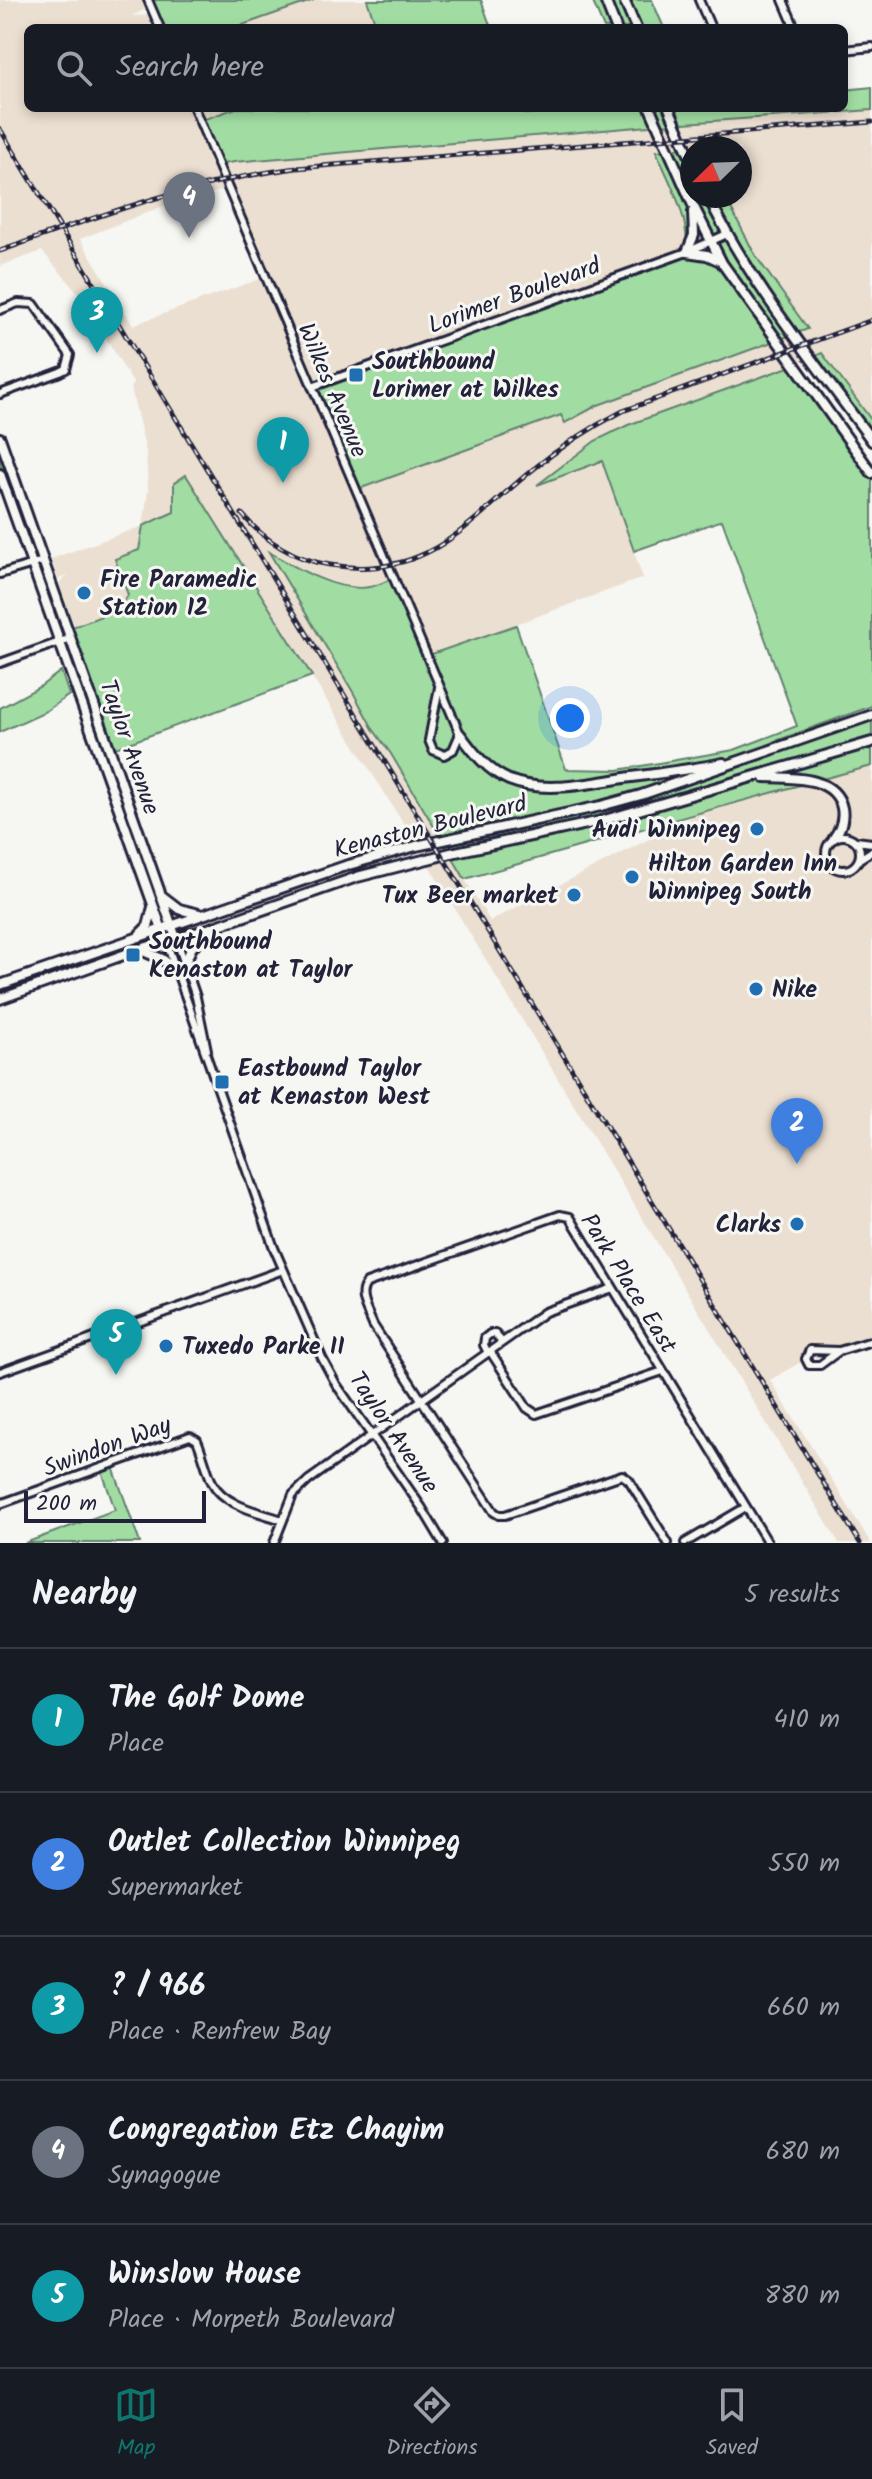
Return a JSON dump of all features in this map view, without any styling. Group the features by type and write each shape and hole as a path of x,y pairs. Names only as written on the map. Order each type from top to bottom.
{"main road":[{"path":"605,0 614,24"},
{"path":"624,0 634,24"},
{"path":"652,112 680,176"},
{"path":"671,112 681,136"},
{"path":"692,208 694,235 687,252 714,257 722,263"},
{"path":"694,208 722,263 872,473"},
{"path":"714,208 727,234 794,334 872,441"},
{"name":"Taylor Avenue","path":"0,438 176,938"},
{"name":"Taylor Avenue","path":"0,474 166,941"},
{"name":"Kenaston Boulevard","path":"0,985 385,854 601,806 872,715"},
{"path":"460,734 476,755 496,773 527,785 589,783 702,767 759,755"},
{"name":"Kenaston Boulevard","path":"0,999 140,949 392,867 601,821 872,742"},
{"path":"755,777 812,781 829,789 838,798 842,810 839,831 834,838"},
{"path":"161,895 179,909 202,914"},
{"path":"137,937 148,926 153,906"},
{"path":"185,963 205,930"},
{"path":"140,949 175,969"}],"street":[{"path":"148,0 158,24"},
{"path":"699,0 709,24"},
{"path":"783,0 793,24"},
{"path":"848,50 872,47"},
{"name":"Wilkes Avenue","path":"196,112 460,734"},
{"name":"Lorimer Boulevard","path":"312,387 687,252 727,234"},
{"path":"0,310 18,303 34,304 70,355 66,369 0,394"},
{"path":"0,574 43,561"},
{"path":"0,663 71,638"},
{"path":"439,687 430,746 444,755 455,747 460,734"},
{"path":"872,843 846,836 834,838 826,852 833,868 850,870 872,851"},
{"path":"856,841 861,858"},
{"name":"Taylor Avenue","path":"176,938 196,997 212,1074"},
{"name":"Taylor Avenue","path":"166,941 283,1270 322,1358 336,1384 443,1543"},
{"name":"Park Place East","path":"422,1401 373,1325 362,1288 367,1283 565,1214 570,1217 768,1543"},
{"path":"0,1372 283,1270"},
{"path":"274,1543 293,1495 302,1486 545,1312 613,1288"},
{"path":"502,1342 495,1334 490,1334 485,1338 484,1345 527,1408 536,1414 663,1371"},
{"path":"839,1351 814,1367 806,1359 810,1350 839,1351 872,1341"},
{"path":"422,1401 494,1512 499,1515 622,1475 629,1480 668,1543"},
{"name":"Swindon Way","path":"0,1504 190,1436 197,1440 210,1478 219,1492 235,1503 282,1520"},
{"path":"685,1543 746,1507"}],"shaded area":[{"path":"0,0 143,0 146,9 132,16 154,15 158,24 24,24 24,112 225,112 200,121 219,165 684,123 872,110 872,421 822,354 628,425 596,441 541,483 602,461 643,578 427,656 369,587 350,587 303,572 270,554 490,921 696,815 738,800 872,766 872,1341 839,1351 810,1350 806,1359 770,1380 871,1543 839,1543 403,823 187,476 174,483 174,512 143,526 148,491 146,452 131,388 133,383 81,296 42,251 0,266","holes":["680,136 752,136 752,208 731,208 755,255 807,329 598,405 565,422 561,415 356,490 687,252 686,221 657,151 680,148","228,189 265,277 133,325 80,239 168,204"]},
{"path":"314,0 367,0 376,24 245,24"},
{"path":"143,526 128,595 120,609 74,625 59,583 68,576 58,579 51,559"}],"green space":[{"path":"148,0 314,0 245,24 158,24"},
{"path":"367,0 481,0 490,24 376,24"},
{"path":"592,0 652,0 662,24 602,24"},
{"path":"872,87 872,110 848,112 848,90"},
{"path":"225,112 843,112 684,123 218,165 199,121"},
{"path":"680,148 680,208 656,151"},
{"path":"680,208 693,208 692,244 688,251 720,261 694,208 731,208 755,255 808,329 598,405 565,423 561,415 356,490 312,387 687,252"},
{"path":"822,353 872,421 872,441 811,358"},
{"path":"794,365 872,473 872,706 773,742 872,714 872,766 465,879 269,552 317,577 344,586 369,587 393,578 426,656 516,625 566,769 618,770 734,750 797,726 722,520 634,551 602,461 537,485 595,441 628,425"},
{"path":"0,447 37,555 35,557 0,464"},
{"path":"186,475 312,676 110,750 67,629 120,609 128,595 115,559 139,550 143,526 174,512 174,483"},
{"path":"61,671 69,695 46,711 0,732 0,708 41,686"},
{"path":"113,1467 140,1543 25,1543 115,1510 102,1471"}],"railway":[{"path":"0,251 182,191 296,168 872,122"},
{"path":"0,129 860,1543"},
{"path":"242,514 271,541 293,554 317,562 364,568 419,556 464,529 553,454 623,411 872,320"}],"place":[{"name":"Congregation Etz Chayim","path":"189,238"},
{"name":"? / 966","path":"97,353"},
{"name":"Southbound Lorimer at Wilkes","path":"356,375"},
{"name":"The Golf Dome","path":"283,483"},
{"name":"Fire Paramedic Station 12","path":"84,593"},
{"name":"Audi Winnipeg","path":"757,829"},
{"name":"Hilton Garden Inn Winnipeg South","path":"632,877"},
{"name":"Tux Beer market","path":"574,895"},
{"name":"Southbound Kenaston at Taylor","path":"133,955"},
{"name":"Nike","path":"756,989"},
{"name":"Eastbound Taylor at Kenaston West","path":"222,1082"},
{"name":"Outlet Collection Winnipeg","path":"797,1164"},
{"name":"Clarks","path":"797,1224"},
{"name":"Tuxedo Parke II","path":"166,1346"},
{"name":"Winslow House","path":"116,1375"}]}
